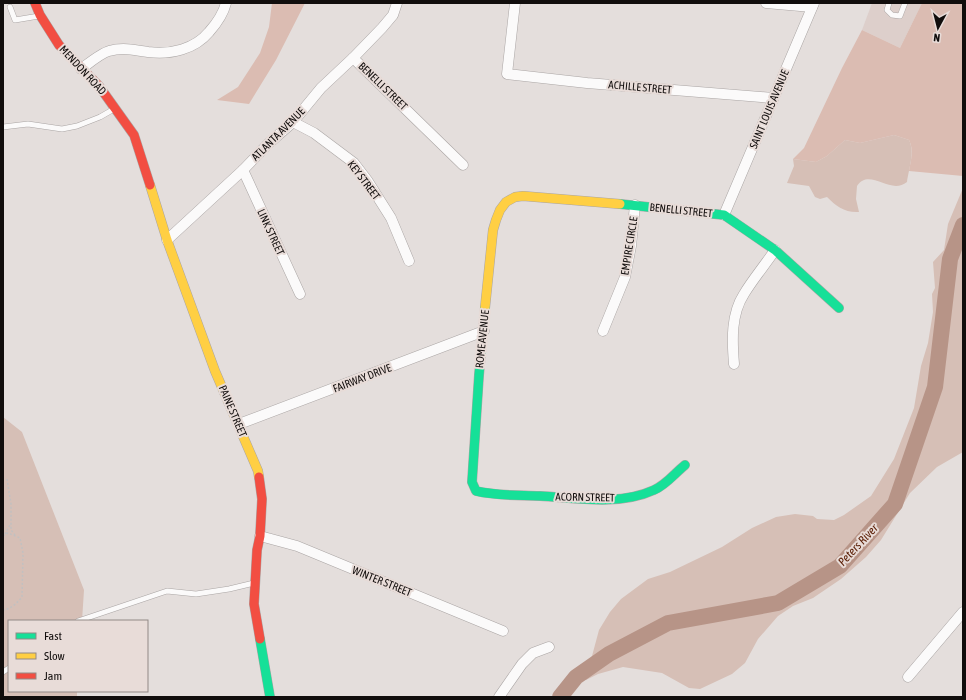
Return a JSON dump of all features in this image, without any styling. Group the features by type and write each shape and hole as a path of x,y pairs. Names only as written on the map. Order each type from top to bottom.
{"street":[{"name":"MENDON ROAD","path":"35,3 40,15 59,45 99,86 134,135"},
{"path":"81,69 103,54 115,50 158,53 185,50 208,34 221,18 226,3"},
{"name":"ATLANTA AVENUE","path":"167,240 293,122 321,88 376,35 393,15 397,3"},
{"name":"ACHILLE STREET","path":"515,3 507,74 587,83 773,98"},
{"path":"766,3 813,5"},
{"name":"SAINT LOUIS AVENUE","path":"724,215 813,5"},
{"name":"BENELLI STREET","path":"353,58 463,165"},
{"name":"KEY STREET","path":"293,122 314,133 354,163 367,180 391,218 409,261"},
{"name":"PAINE STREET","path":"134,135 167,240 215,370 258,471 262,499 254,604 270,697"},
{"name":"LINK STREET","path":"243,170 300,294"},
{"name":"BENELLI STREET","path":"515,197 531,196 635,205 724,215 775,250 839,308"},
{"name":"ROME AVENUE","path":"476,490 472,482 479,375 488,274 495,220 500,207 515,197"},
{"name":"EMPIRE CIRCLE","path":"603,331 625,278 631,246 635,205"},
{"path":"734,364 732,340 735,317 743,294 775,250"},
{"name":"FAIRWAY DRIVE","path":"239,424 484,331"},
{"name":"ACORN STREET","path":"476,490 486,494 605,499 630,498 655,490 685,465"},
{"name":"WINTER STREET","path":"260,536 297,546 503,631"},
{"path":"908,677 963,612"},
{"path":"499,697 522,664 533,654 549,647"}],"lane":[{"path":"889,3 887,10 892,15 900,16 905,3"},
{"path":"10,7 16,20 40,15"},
{"path":"3,127 28,124 62,129 77,126 100,118 115,109"},
{"path":"81,620 167,591 196,594 255,583"}],"path":[{"path":"7,479 11,504 10,523 11,530 15,535"},
{"path":"4,536 10,523"},
{"path":"3,610 7,609 22,597 23,553 20,538 8,533 4,536"}],"shaded area":[{"path":"272,3 305,3 276,60 249,104 217,100 238,87 260,53 269,27"},
{"path":"872,3 922,3 900,48 862,30"},
{"path":"922,3 963,3 963,176 909,171 912,151 911,144 909,140 894,135 860,143 845,140 827,156 816,162 793,159 804,148 862,30 900,48"},
{"path":"894,135 909,140 911,145 911,160 907,182 894,186 868,179 862,181 857,186 856,199 859,212 845,210 827,197 820,199 815,197 809,186 787,183 794,166 793,159 816,162 827,156 845,140 860,143"},
{"path":"963,188 963,452 937,467 910,493 881,540 866,557 841,579 813,598 793,606 778,616 758,639 745,663 732,674 700,689 689,688 662,673 623,667 598,674 586,680 580,678 582,671 592,656 599,630 610,612 621,599 648,579 670,572 722,547 752,528 776,517 795,514 813,516 817,519 834,520 844,515 871,496 894,459 914,408 921,366 928,343 933,312 932,294 935,288 933,262 944,250 948,224"},
{"path":"3,417 22,432 84,590 82,620 8,620 8,692 77,692 77,697 3,697"}],"waterway":[{"name":"Peters River","path":"560,697 576,677 609,654 668,623 778,603 840,566 895,504 935,387 950,259 963,225"}],"traffic: fast":[{"path":"620,204 724,215 775,250 839,308"},
{"path":"485,308 472,482 476,491 500,495 598,500 627,498 641,495 658,488 685,465"},
{"path":"260,639 270,697"}],"traffic: slow":[{"path":"150,185 167,240 215,371 258,471 259,477"},
{"path":"485,308 493,230 500,210 506,202 515,197 523,196 620,204"}],"traffic: jam":[{"path":"35,3 40,15 59,45 99,86 134,135 150,185"},
{"path":"259,477 262,499 254,604 260,639"}]}
